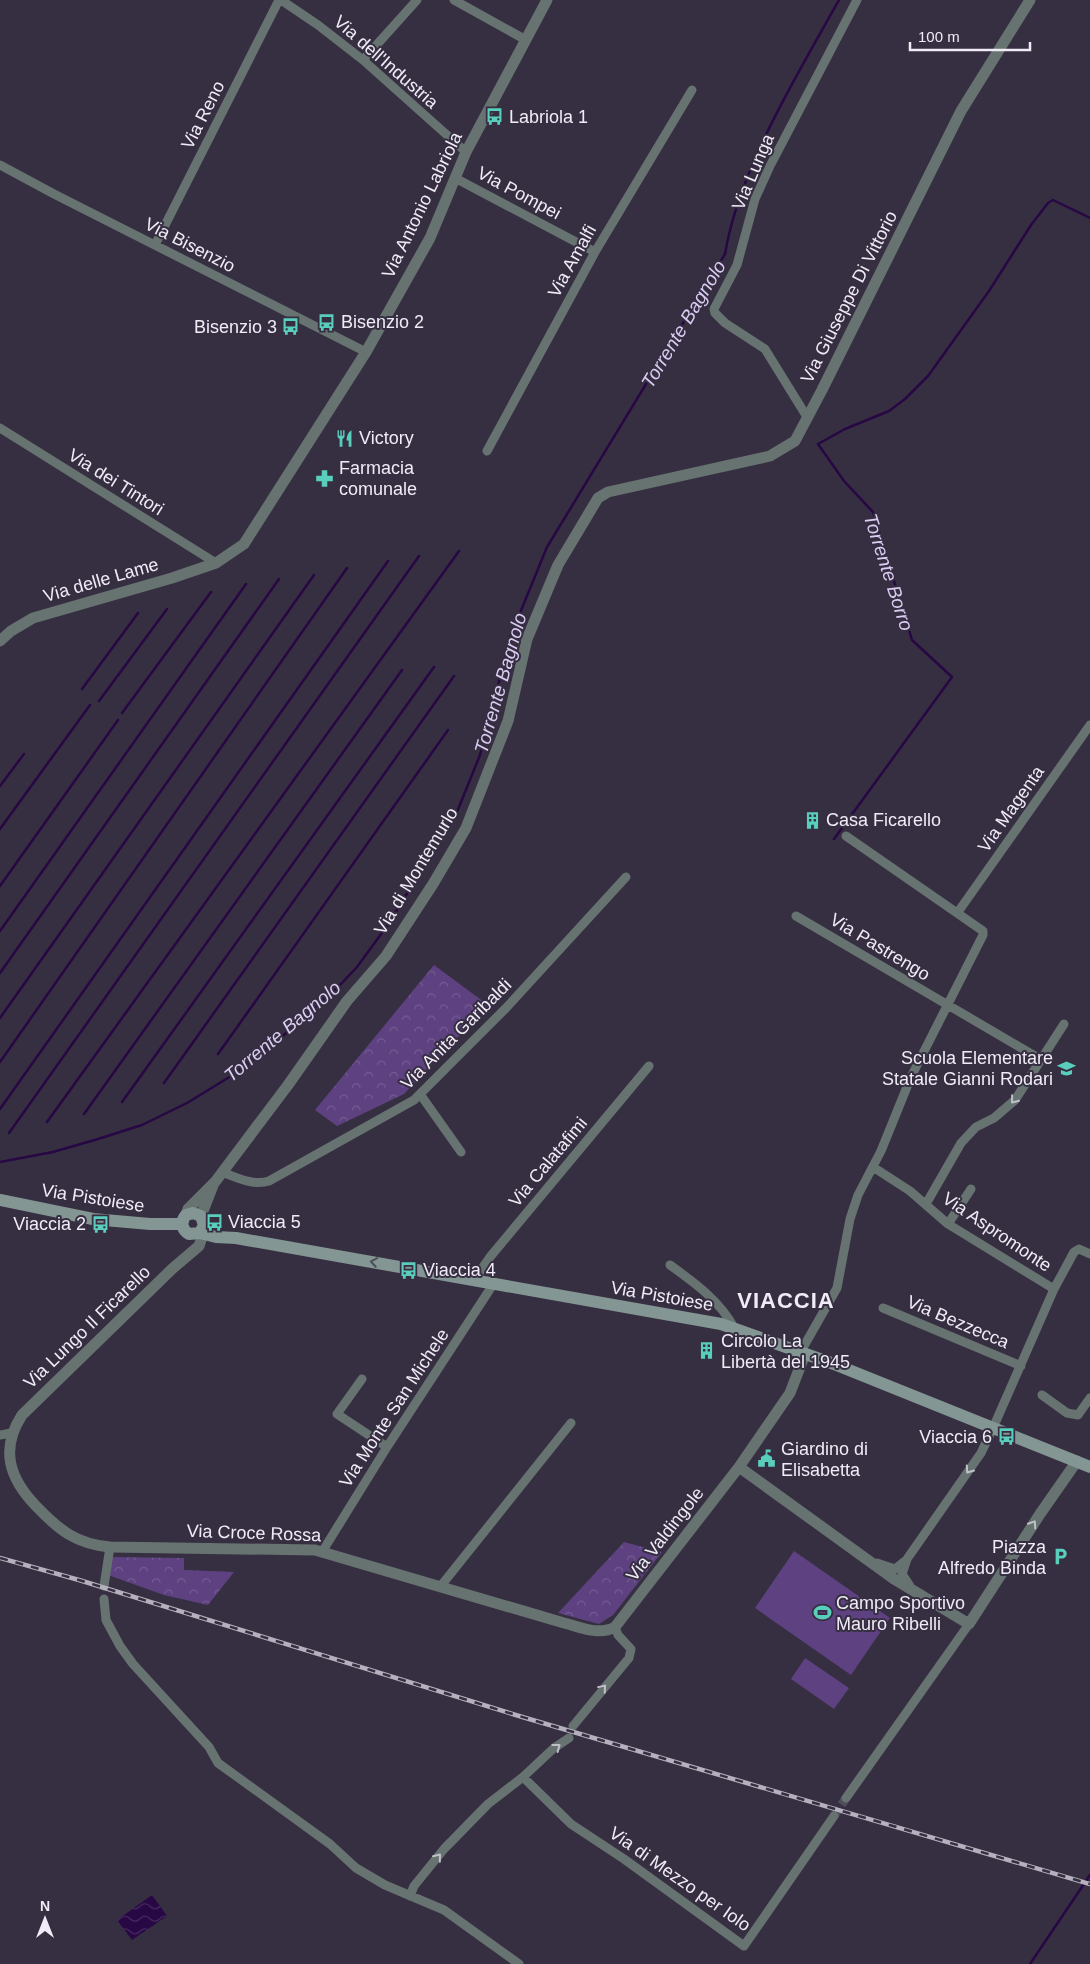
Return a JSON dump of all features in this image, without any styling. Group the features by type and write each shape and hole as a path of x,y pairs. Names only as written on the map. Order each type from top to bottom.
{"main road":[{"name":"Via Pistoiese","path":"0,1200 93,1219 166,1225 194,1225 216,1237 236,1238 721,1324 834,1364 1090,1467"}],"street":[{"name":"Via dell'Industria","path":"280,0 318,25 362,60 466,152"},
{"name":"Via Reno","path":"155,245 280,0"},
{"path":"362,60 417,0"},
{"path":"454,0 526,40"},
{"name":"Via Antonio Labriola","path":"216,563 237,550 249,539 366,352 430,238 466,152 547,0"},
{"name":"Via Lunga","path":"807,417 765,349 725,323 714,314 714,309 737,265 755,200 770,166 857,0"},
{"name":"Via Giuseppe Di Vittorio","path":"608,492 770,456 795,441 961,111 1030,0"},
{"name":"Via Amalfi","path":"486,451 595,252 692,90"},
{"name":"Via Bisenzio","path":"0,164 366,352"},
{"name":"Via Pompei","path":"455,178 595,252"},
{"name":"Via dei Tintori","path":"0,428 216,563"},
{"name":"Via di Montemurlo","path":"194,1225 215,1182 288,1085 346,1001 386,956 433,884 466,828 508,721 527,639 558,565 598,498 608,492"},
{"name":"Via delle Lame","path":"0,640 33,618 172,578 216,563"},
{"name":"Via Magenta","path":"958,912 1090,725"},
{"path":"802,1354 837,1288 852,1207 882,1151 903,1094 983,935 983,931 958,912 846,836"},
{"name":"Via Anita Garibaldi","path":"222,1172 249,1182 264,1183 407,1105 506,1008 626,877"},
{"name":"Via Pastrengo","path":"796,916 1040,1059"},
{"path":"926,1204 961,1143 976,1126 994,1118 1015,1100 1064,1024"},
{"name":"Via Calatafimi","path":"474,1280 490,1257 649,1066"},
{"path":"420,1094 460,1152"},
{"name":"Via Aspromonte","path":"873,1167 910,1191 948,1224 1054,1289 994,1428 981,1453 907,1559"},
{"path":"948,1224 971,1189"},
{"name":"Via Lungo Il Ficarello","path":"6,1434 22,1415 201,1243 194,1225"},
{"path":"1054,1289 1076,1250 1084,1250 1090,1254"},
{"path":"670,1265 710,1296 729,1317 735,1329"},
{"name":"Via Monte San Michele","path":"322,1552 387,1447 494,1283"},
{"name":"Via Bezzecca","path":"883,1308 1021,1366"},
{"name":"Via Valdingole","path":"615,1627 739,1467 790,1393 802,1354"},
{"path":"362,1379 337,1414 387,1447"},
{"path":"1042,1395 1067,1413 1078,1415 1090,1398"},
{"path":"440,1587 571,1423"},
{"name":"Via Croce Rossa","path":"6,1434 7,1456 15,1482 54,1525 91,1545 110,1547 282,1549 322,1552 592,1631 606,1631 615,1627"},
{"path":"846,1798 970,1624 1040,1514 1077,1462"},
{"path":"739,1467 894,1579 970,1624"},
{"path":"104,1586 110,1547"},
{"path":"865,1558 892,1569 897,1568 907,1559"},
{"path":"907,1559 902,1574 913,1590"},
{"path":"104,1599 106,1620 120,1646 133,1664 209,1747 218,1764 330,1844 356,1868 385,1885 444,1910 519,1964"},
{"path":"573,1726 629,1658 631,1648 618,1635 615,1627"},
{"path":"410,1896 414,1886 444,1849 488,1804 523,1777 554,1748 570,1738"},
{"name":"Via di Mezzo per Iolo","path":"523,1777 570,1824 624,1859 744,1946 834,1816"}],"green space":[{"path":"434,965 488,1005 404,1094 337,1126 315,1110"},
{"path":"624,1542 662,1552 613,1615 599,1624 558,1613"},
{"name":"Campo Sportivo Mauro Ribelli","path":"794,1551 890,1618 851,1675 755,1608"},
{"path":"111,1557 184,1558 184,1570 234,1572 208,1605 164,1595 108,1575"},
{"path":"805,1658 849,1688 834,1709 791,1679"}],"water":[{"path":"152,1895 167,1916 132,1940 117,1920"}],"waterway":[{"name":"Torrente Bagnolo","path":"0,1162 53,1152 98,1139 142,1125 187,1103 236,1073 290,1030 357,967 387,926 457,812 480,755 511,635 547,547 725,254 732,222 756,156 788,91 839,0"},
{"name":"Torrente Borro","path":"834,839 952,677 912,640 873,512 844,481 818,444 845,429 889,411 905,399 928,376 989,291 1031,225 1048,203 1053,200 1090,218"},
{"path":"47,1122 459,551"},
{"path":"9,1133 419,556"},
{"path":"0,1109 388,561"},
{"path":"0,1062 347,568"},
{"path":"0,1018 314,575"},
{"path":"0,973 279,579"},
{"path":"0,931 246,584"},
{"path":"122,713 211,592"},
{"path":"99,701 167,609"},
{"path":"82,689 138,613"},
{"path":"122,1102 434,667"},
{"path":"84,1114 402,670"},
{"path":"164,1083 454,676"},
{"path":"0,829 90,705"},
{"path":"0,886 118,720"},
{"path":"218,1054 448,730"},
{"path":"0,786 24,754"},
{"path":"1030,1964 1090,1875"}],"tunnel":[{"path":"834,1816 846,1798"}],"railway":[{"path":"0,1558 79,1580 519,1716 1090,1884"}],"place":[{"name":"Labriola 1","path":"495,117"},
{"name":"Bisenzio 2","path":"327,322"},
{"name":"Bisenzio 3","path":"291,327"},
{"name":"Victory","path":"345,438"},
{"name":"Farmacia comunale","path":"325,478"},
{"name":"Casa Ficarello","path":"812,820"},
{"name":"Scuola Elementare Statale Gianni Rodari","path":"1067,1068"},
{"name":"Viaccia 5","path":"214,1222"},
{"name":"Viaccia 2","path":"100,1224"},
{"name":"Viaccia 4","path":"409,1270"},
{"name":"Circolo La Libertà del 1945","path":"707,1351"},
{"name":"Viaccia 6","path":"1006,1437"},
{"name":"Giardino di Elisabetta","path":"767,1459"},
{"name":"Piazza Alfredo Binda","path":"1060,1557"},
{"name":"Campo Sportivo Mauro Ribelli","path":"822,1613"}],"district":[{"name":"VIACCIA","path":"786,1300"}]}
